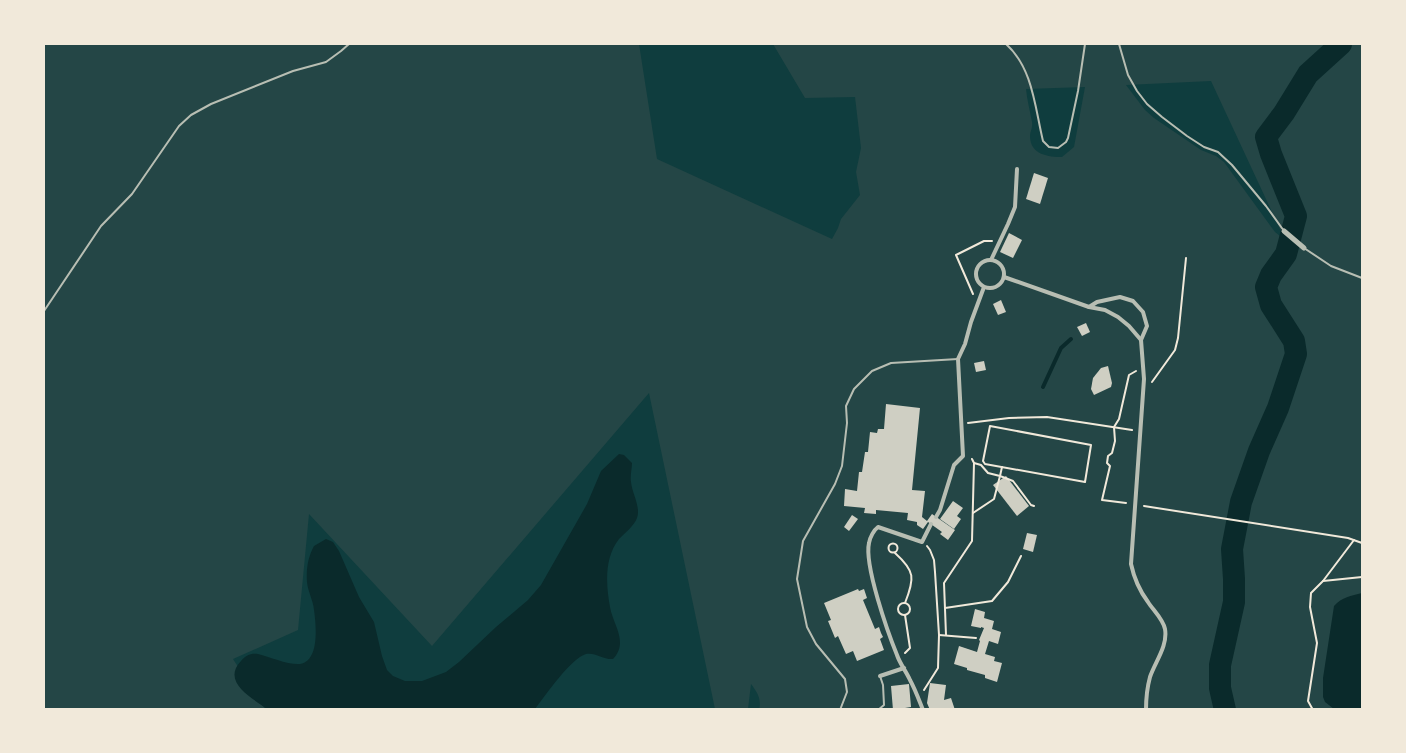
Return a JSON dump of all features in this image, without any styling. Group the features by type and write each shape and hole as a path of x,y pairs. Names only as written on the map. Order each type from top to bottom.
{"street":[{"path":"991,260 1015,207 1017,169"},
{"path":"1284,231 1304,248"},
{"path":"991,260 1003,267 1004,277 1000,285 992,288 984,287 977,280 976,270 981,262 991,260"},
{"path":"1004,277 1089,307 1105,310 1129,326 1141,340"},
{"path":"936,517 954,465 963,456 958,359 984,287"},
{"path":"1089,307 1097,302 1120,297 1133,301 1143,312 1147,326 1141,340 1143,394 1131,564 1134,577 1165,629 1164,645 1150,676 1146,710"},
{"path":"923,710 897,656 874,584 868,557 869,543 878,527 922,542 931,524"},
{"path":"880,676 904,668"}],"lane":[{"path":"44,311 101,226 132,194 185,120 211,104 293,71 326,62 349,44"},
{"path":"1006,44 1017,56 1027,74 1044,141 1049,147 1058,148 1068,138 1085,44"},
{"path":"1119,44 1128,75 1147,104 1187,136 1204,147 1218,152 1232,165 1284,231"},
{"path":"1304,248 1331,266 1362,278"},
{"path":"840,710 847,692 845,679 816,644 807,627 797,579 803,541 835,484 842,466 846,406 854,389 872,371 891,363 958,359"},
{"path":"878,710 884,705 880,676"}],"path":[{"path":"977,305 956,255 984,241 999,244"},
{"path":"1143,394 1175,350 1186,258"},
{"path":"1126,503 1102,500 1110,466 1107,463 1108,456 1112,453 1115,441 1114,427 1119,419 1129,375 1143,369"},
{"path":"961,423 1047,417 1141,431"},
{"path":"990,426 1091,445 1085,482 1002,467 985,464 983,461 990,426"},
{"path":"946,635 944,584 972,541 974,463 971,458 963,456"},
{"path":"974,463 981,465 988,473 1013,481 1034,506"},
{"path":"973,513 994,499 1002,467"},
{"path":"1137,505 1348,538 1362,543"},
{"path":"1313,710 1308,701 1317,642 1310,607 1311,593 1355,540"},
{"path":"919,698 938,668 939,635 934,560 930,550 922,542"},
{"path":"895,553 909,566 911,573 911,585 905,603"},
{"path":"945,609 992,601 1008,582 1020,556"},
{"path":"1323,581 1362,578"},
{"path":"905,603 899,605 898,608 900,614 905,615"},
{"path":"905,603 910,608 905,615"},
{"path":"897,656 907,652 910,648 905,615"},
{"path":"939,635 976,638"}],"shaded area":[{"path":"44,44 639,44 657,159 832,239 841,219 860,195 856,172 861,148 855,97 805,98 773,44 1362,44 1362,709 759,710 759,699 751,684 748,709 715,709 649,393 432,646 309,514 298,630 233,659 265,709 44,709","holes":["1211,81 1285,240 1275,232 1224,162 1201,150 1154,118 1126,85","1085,87 1074,147 1062,157 1041,154 1031,142 1032,124 1026,89"]},
{"path":"619,454 624,455 632,463 631,482 638,514 634,524 614,546 609,563 607,581 612,614 619,633 618,653 613,659 589,654 580,657 559,678 535,709 267,709 247,695 236,683 236,669 249,655 258,654 295,664 306,661 311,656 315,641 315,624 307,582 307,568 314,546 326,539 333,542 339,551 359,597 374,622 387,670 393,676 405,681 422,681 446,672 528,600 541,585 587,504 601,471"},
{"path":"1362,593 1362,709 1334,709 1325,702 1323,697 1323,678 1334,606 1343,599"}],"building":[{"path":"1034,173 1048,178 1040,204 1026,199"},
{"path":"1009,233 1022,240 1013,258 1000,252"},
{"path":"1001,300 1006,312 998,315 993,304"},
{"path":"1086,323 1090,332 1082,336 1077,327"},
{"path":"984,361 986,370 976,372 974,363"},
{"path":"1108,366 1111,387 1094,395 1091,389 1093,378 1101,368"},
{"path":"886,404 920,408 912,490 925,491 922,517 927,521 932,514 955,530 948,540 940,534 942,532 928,522 923,529 917,525 917,522 907,520 908,513 876,510 876,514 864,513 865,508 844,506 845,489 857,491 859,472 862,472 865,452 868,452 870,432 877,433 878,429 884,429"},
{"path":"1006,476 1029,506 1017,516 993,485"},
{"path":"953,501 963,508 957,516 961,519 954,529 940,519"},
{"path":"852,515 858,519 849,531 844,527"},
{"path":"1027,533 1037,535 1033,552 1023,549"},
{"path":"858,589 859,591 864,589 867,598 863,600 875,629 879,627 884,650 857,661 853,651 846,654 838,636 835,638 824,603"},
{"path":"975,609 985,612 984,618 994,621 992,629 1001,632 998,644 989,641 985,654 995,657 994,661 1002,663 997,682 985,678 985,675 954,664 959,646 977,652 984,628 971,626"},
{"path":"930,683 946,685 944,700 951,698 955,710 930,710 927,703"},
{"path":"909,684 911,707 905,710 893,710 891,686"}],"waterway":[{"path":"1225,710 1220,688 1220,665 1234,602 1232,549 1241,502 1259,451 1278,408 1296,354 1294,341 1271,305 1266,287 1271,275 1286,254 1296,216 1266,137 1308,74 1341,44"},
{"path":"1043,387 1061,348 1071,339"}]}
